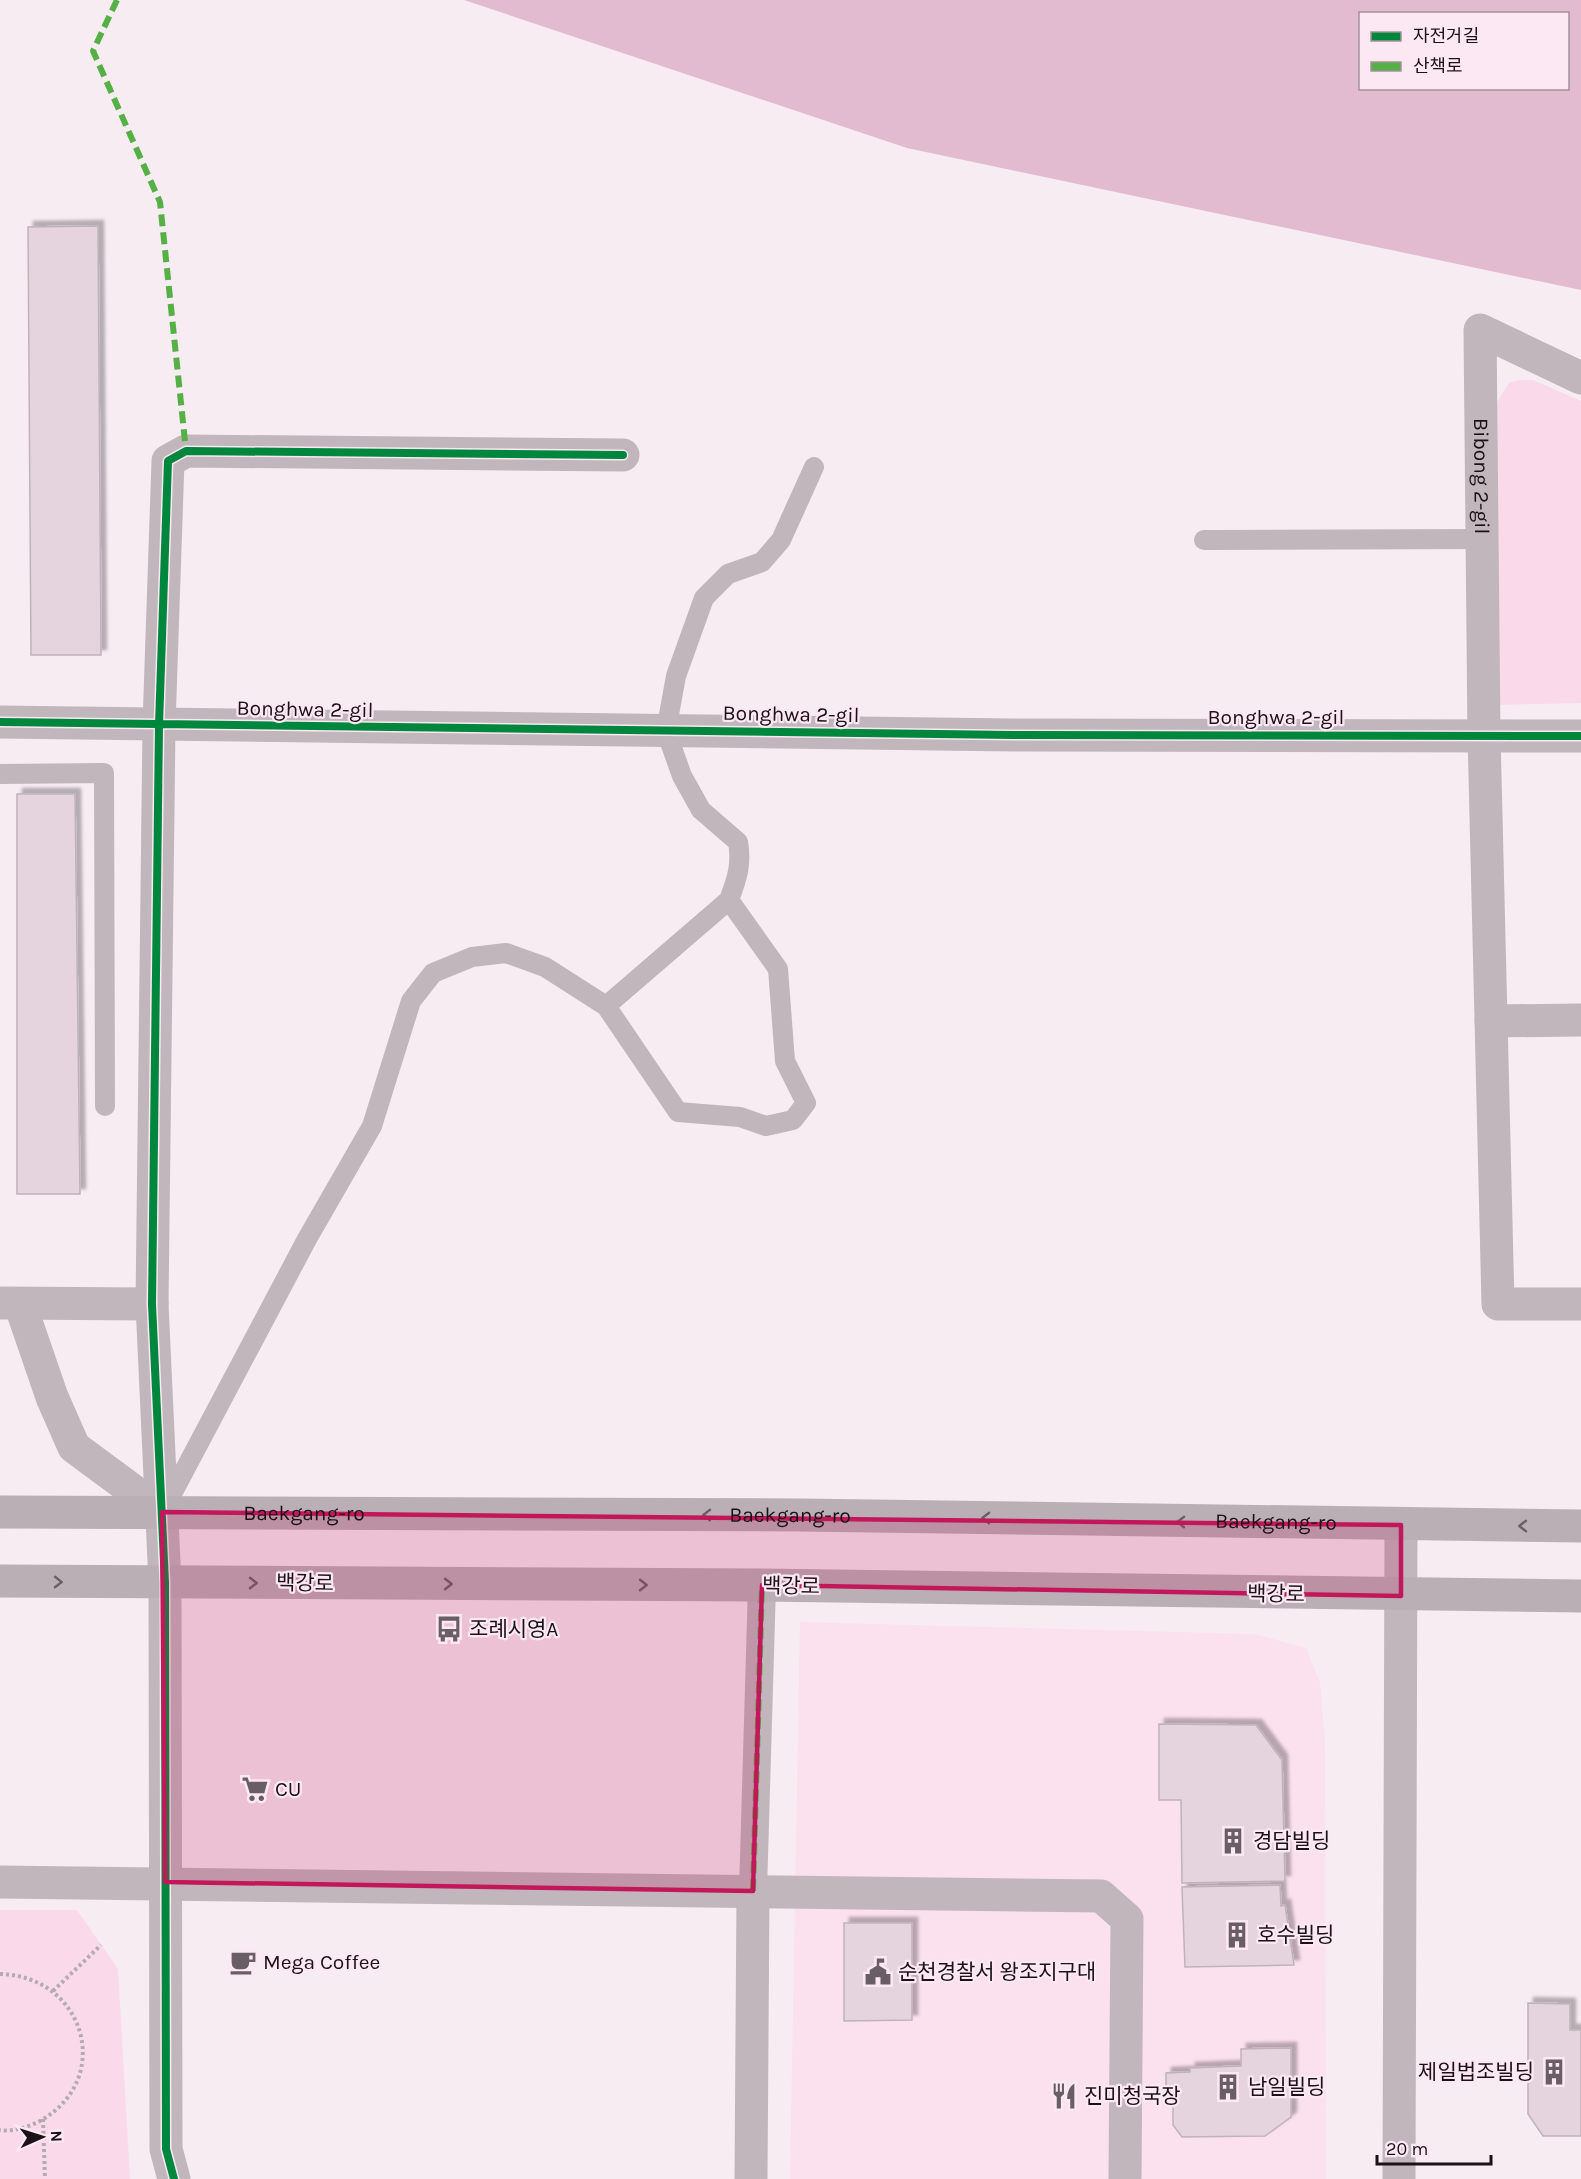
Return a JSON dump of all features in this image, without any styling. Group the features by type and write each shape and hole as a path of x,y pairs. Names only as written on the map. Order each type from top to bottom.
{"main road":[{"name":"Baekgang-ro","path":"0,1512 800,1515 1581,1526"},
{"name":"백강로","path":"0,1581 762,1586 1401,1596 1581,1596"}],"street":[{"name":"Bibong 2-gil","path":"1581,378 1480,330 1484,735 1498,1304 1581,1304"},
{"path":"174,2179 166,2149 165,1583 152,1304 159,725 168,460 186,451 623,455"},
{"name":"Bonghwa 2-gil","path":"0,722 666,731 1581,736"},
{"path":"1491,1021 1581,1020"},
{"path":"152,1304 10,1303 74,1447 162,1512"},
{"path":"1399,2179 1401,1525"},
{"path":"751,2179 753,1891 762,1586"},
{"path":"0,1882 165,1882 1101,1896 1127,1919 1125,2179"}],"lane":[{"path":"606,1006 685,935 729,900 741,860 738,842 701,810 682,776 666,731 676,676 704,598 728,574 762,562 781,540 814,466"},
{"path":"1204,540 1482,540"},
{"path":"0,774 104,773 105,1106"},
{"path":"162,1512 307,1239 372,1126 411,1001 434,973 472,957 506,953 544,968 606,1006 678,1112 740,1117 766,1126 793,1120 806,1103 785,1061 778,969 729,900"}],"path":[{"path":"53,1991 101,1945"},
{"path":"0,1974 19,1974 43,1983 63,1999 76,2021 83,2045 80,2071 71,2094 54,2113 30,2126 0,2130"},
{"path":"44,2119 45,2179"}],"highlighted area":[{"path":"162,1512 1401,1525 1401,1596 762,1585 753,1891 165,1882"}],"shaded area":[{"path":"464,0 1581,0 1581,290 907,148"},
{"path":"1518,380 1533,380 1581,401 1581,703 1493,705 1495,405 1509,383"},
{"path":"800,1622 1254,1634 1306,1648 1320,1683 1325,1741 1326,2179 790,2179"},
{"path":"0,1910 77,1910 118,1969 130,2179 0,2179"}],"building":[{"path":"98,226 101,655 31,655 28,227"},
{"path":"17,794 75,794 80,1194 17,1194"},
{"name":"경담빌딩","path":"1159,1724 1256,1725 1282,1760 1285,1881 1182,1883 1181,1800 1159,1800"},
{"name":"호수빌딩","path":"1280,1885 1281,1906 1285,1905 1294,1965 1185,1967 1182,1887"},
{"name":"순천경찰서 왕조지구대","path":"844,1923 912,1923 912,2020 844,2021"},
{"name":"제일법조빌딩","path":"1528,2003 1570,2004 1570,2030 1581,2030 1581,2136 1543,2136 1528,2114"},
{"name":"남일빌딩","path":"1291,2048 1291,2117 1265,2136 1182,2137 1173,2125 1173,2101 1166,2102 1166,2073 1190,2072 1190,2068 1241,2066 1241,2049"}],"marked path":[{"path":"117,0 93,51 160,202 186,451"},
{"path":"753,1891 762,1585"}],"cycle path":[{"path":"174,2179 166,2149 165,1583 152,1304 159,725 168,461 186,451 623,455"},
{"path":"0,722 1013,735 1581,736"}],"place":[{"name":"조례시영A","path":"449,1629"},
{"name":"CU","path":"255,1789"},
{"name":"경담빌딩","path":"1233,1841"},
{"name":"호수빌딩","path":"1237,1935"},
{"name":"Mega Coffee","path":"243,1962"},
{"name":"순천경찰서 왕조지구대","path":"878,1972"},
{"name":"제일법조빌딩","path":"1554,2072"},
{"name":"남일빌딩","path":"1228,2087"},
{"name":"진미청국장","path":"1064,2096"}]}
